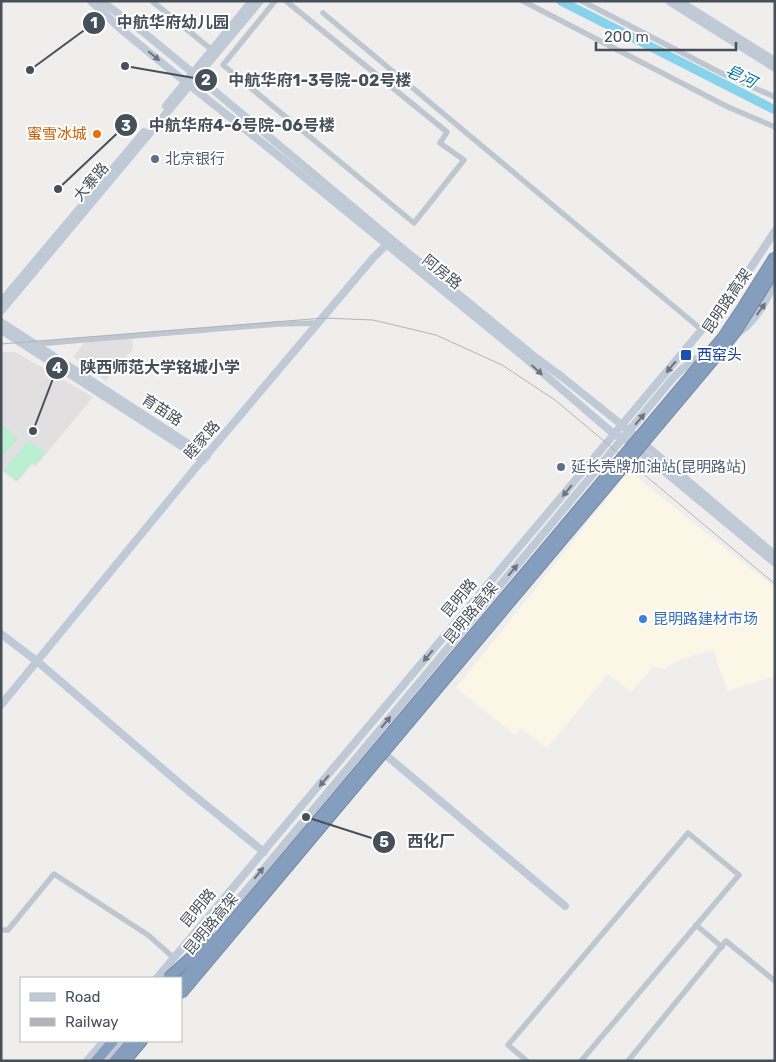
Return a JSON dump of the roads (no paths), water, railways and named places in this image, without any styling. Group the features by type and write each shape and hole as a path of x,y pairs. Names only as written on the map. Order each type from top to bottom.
{"highway":[{"name":"昆明路高架","path":"182,981 723,337 775,256"},
{"name":"昆明路高架","path":"182,993 715,358 735,333 775,270"},
{"path":"169,977 237,916"},
{"path":"96,1061 112,1042"},
{"path":"115,1061 131,1042"},
{"path":"125,1061 141,1042"},
{"path":"133,1061 147,1042"}],"main road":[{"name":"阿房路","path":"91,1 123,31 228,117 622,425 626,435 775,563"},
{"name":"大寨路","path":"195,75 212,50 252,1"},
{"name":"大寨路","path":"1,311 195,75 260,1"},
{"path":"669,1 775,68"},
{"path":"679,1 775,62"},
{"name":"阿房路","path":"102,2 142,31 258,126 389,242 614,435 626,435 775,555"},
{"name":"大寨路","path":"1,302 188,84"},
{"path":"228,117 235,108"},
{"name":"昆明路","path":"158,977 702,330 740,284 775,231"},
{"name":"睦家路","path":"1,705 205,458 373,258 389,242"},
{"name":"昆明路","path":"174,977 677,374 711,348 775,276"},
{"path":"711,348 741,331 767,300 775,282"},
{"name":"育苗路","path":"1,322 205,458"},
{"name":"育苗路","path":"1,330 205,458"},
{"path":"582,407 589,398"},
{"path":"1,634 38,662 185,788 264,852"},
{"path":"362,735 565,906"},
{"path":"87,1061 103,1042"},
{"path":"103,1061 119,1042"}],"street":[{"path":"152,1 212,50"},
{"path":"275,1 223,64 414,223 464,160 440,143 447,132 286,1"},
{"path":"523,1 728,107 775,127"},
{"path":"582,1 723,74 775,97"},
{"path":"323,13 702,330"},
{"path":"35,344 278,324 320,323"},
{"path":"523,1060 508,1045 688,833 739,875 581,1061"},
{"path":"1,930 8,930 54,874 148,935 174,958"},
{"path":"696,925 722,947"},
{"path":"628,1061 726,941 775,981"}],"waterway":[{"name":"皂河","path":"561,1 775,110"}],"railway":[{"path":"1,344 324,318 373,320 436,335 502,365 555,400 775,584"}],"place":[{"name":"中航华府1-3号院-02号楼","path":"125,66"},
{"name":"中航华府幼儿园","path":"30,70"},
{"name":"蜜雪冰城","path":"97,134"},
{"name":"北京银行","path":"155,159"},
{"name":"中航华府4-6号院-06号楼","path":"58,189"},
{"name":"西窑头","path":"686,355"},
{"name":"陕西师范大学铭城小学","path":"33,431"},
{"name":"延长壳牌加油站(昆明路站)","path":"561,467"},
{"name":"昆明路建材市场","path":"643,619"},
{"name":"西化厂","path":"306,817"}]}
